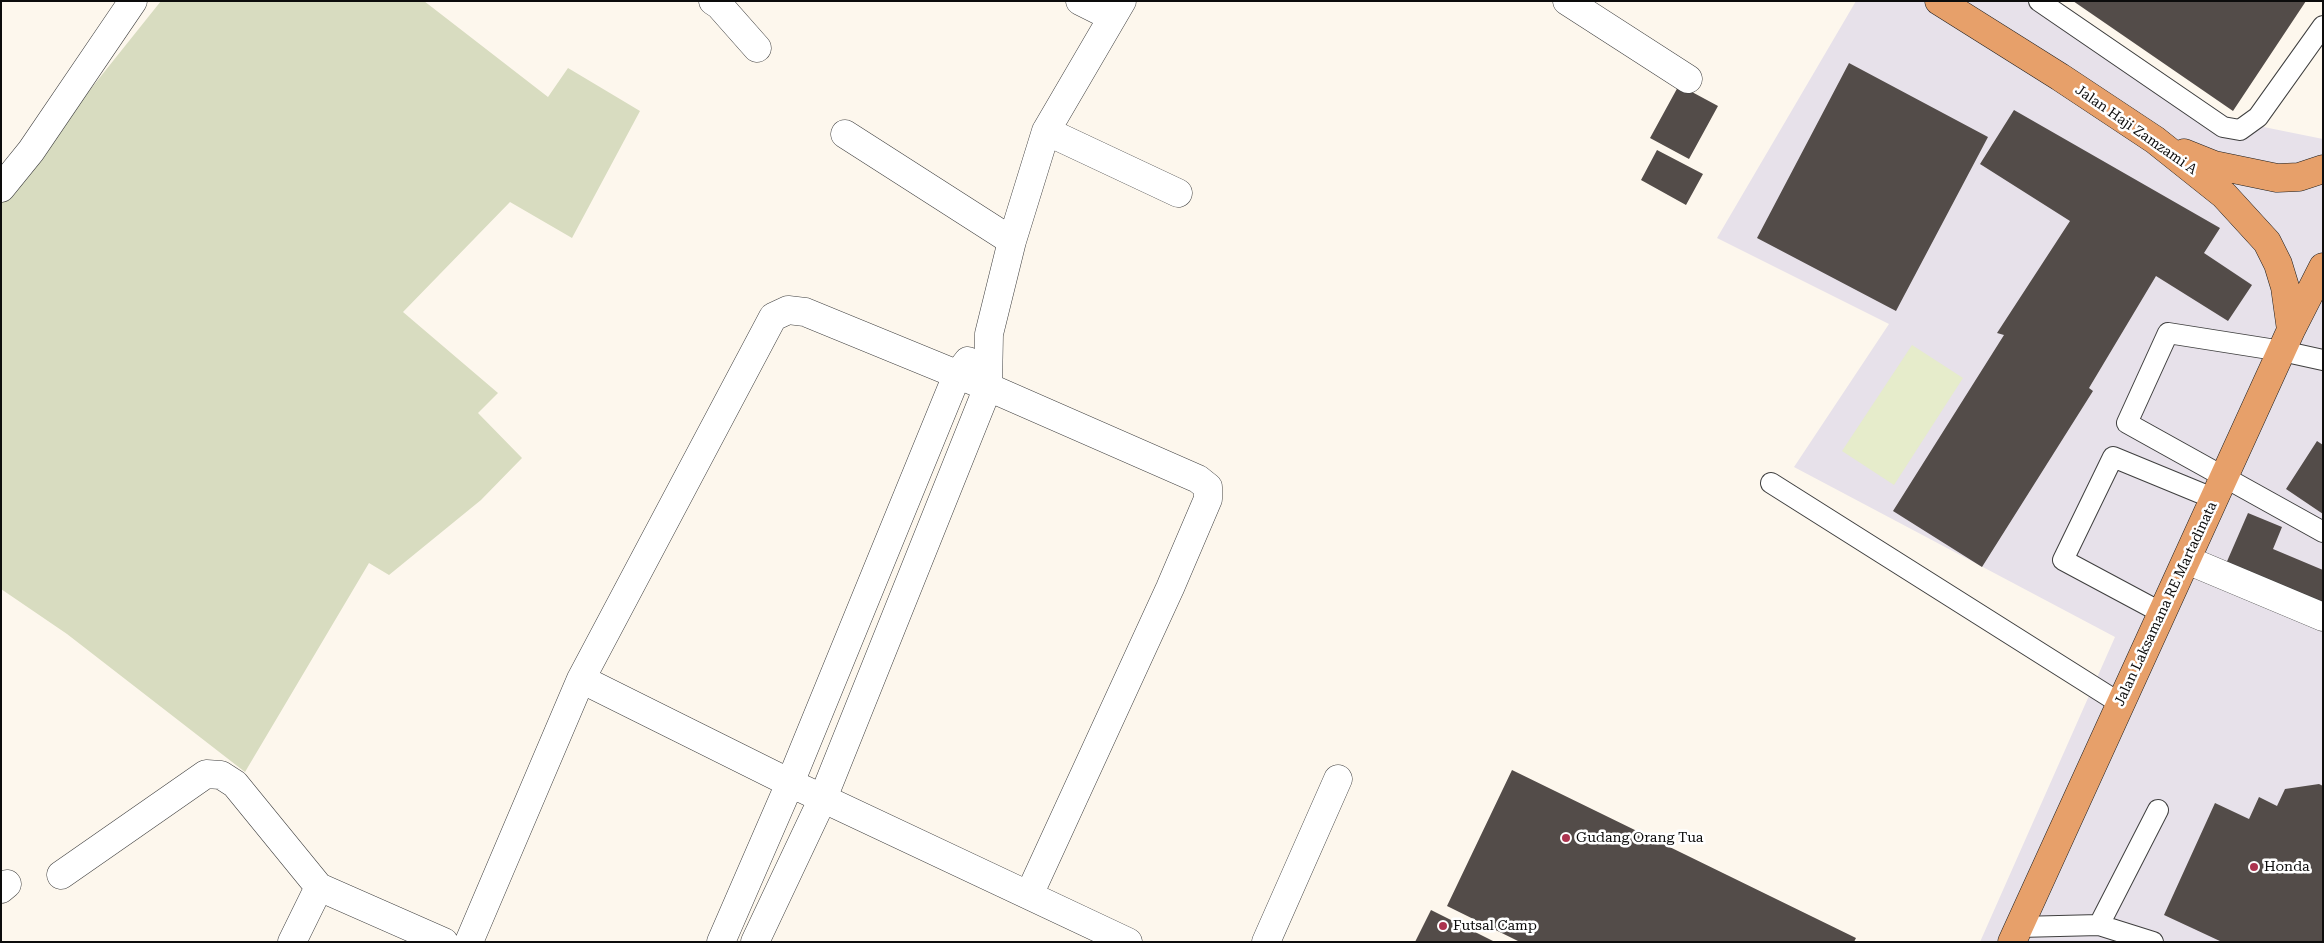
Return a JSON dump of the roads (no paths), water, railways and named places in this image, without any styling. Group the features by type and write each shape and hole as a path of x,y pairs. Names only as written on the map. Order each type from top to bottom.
{"highway":[{"name":"Jalan Haji Zamzami A","path":"1939,1 2060,77 2155,140 2224,195 2267,242 2278,264 2285,287 2287,340"},
{"path":"2155,140 2214,165 2276,178 2300,177 2323,169"},
{"name":"Jalan Laksamana RE Martadinata","path":"2015,935 2287,340 2323,268"}],"street":[{"path":"1,188 31,150 134,1"},
{"path":"713,1 757,48"},
{"path":"755,942 823,798 988,387 989,334 1012,240 1046,131 1117,9 1080,1"},
{"path":"1567,1 1688,79"},
{"path":"1046,131 1178,192"},
{"path":"845,134 1012,240"},
{"path":"469,942 581,679 773,317 788,310 805,312 988,387 1198,479 1208,487 1208,500 1170,588 1029,895"},
{"path":"721,942 790,783 957,375 989,334"},
{"path":"2187,560 2323,617"},
{"path":"581,679 790,783 1128,942"},
{"path":"61,875 206,774 221,775 235,784 319,887 444,942"},
{"path":"1266,942 1338,779"},
{"path":"292,942 319,887"}],"lane":[{"path":"2039,1 2223,128 2240,130 2258,117 2323,26"},
{"path":"2219,488 2127,423 2168,333 2287,340 2323,360"},
{"path":"2162,613 2063,560 2113,457 2219,488 2323,532"},
{"path":"1771,483 2121,704"},
{"path":"2099,925 2158,810"},
{"path":"2015,935 2099,925 2153,942"}],"place":[{"name":"Gudang Orang Tua","path":"1566,838"},
{"name":"Honda","path":"2254,867"},
{"name":"Futsal Camp","path":"1443,926"}]}
